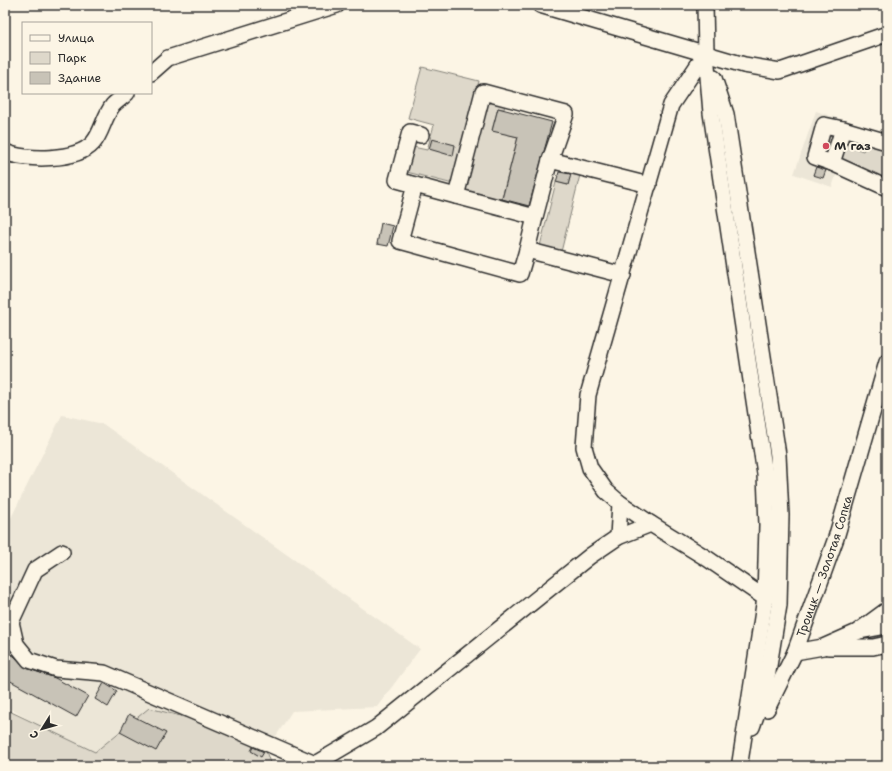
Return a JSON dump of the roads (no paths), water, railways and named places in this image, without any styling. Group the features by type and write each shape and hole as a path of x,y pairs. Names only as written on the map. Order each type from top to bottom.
{"street":[{"path":"152,72 168,58 337,5"},
{"path":"540,5 706,52 744,65 780,71 887,34"},
{"path":"705,5 706,52 711,113 765,474 767,525 765,598 739,764"},
{"path":"706,52 671,104 588,395 584,429 584,447 590,468 606,491 620,503 765,598"},
{"path":"706,52 726,114 778,455 781,514 779,605 765,690 739,764"},
{"path":"415,185 400,241 520,274 550,160 566,114 483,92 456,196"},
{"path":"5,152 36,159 76,153 93,144 113,105 126,94"},
{"path":"887,142 843,129 832,164 887,188"},
{"path":"422,135 410,132 397,180 535,217"},
{"path":"550,160 649,185"},
{"path":"527,250 623,275"},
{"name":"Троицк — Золотая Сопка","path":"739,764 796,652 836,538 887,362"},
{"path":"618,537 620,503"},
{"path":"62,552 35,570 11,622 16,644 29,660 56,669 104,674 315,765 376,728 590,556 618,537 651,524"},
{"path":"823,647 857,632 887,610"},
{"path":"857,632 887,626"},
{"path":"796,652 823,647 873,648 887,644"}],"place":[{"name":"М газ","path":"826,146"}]}
